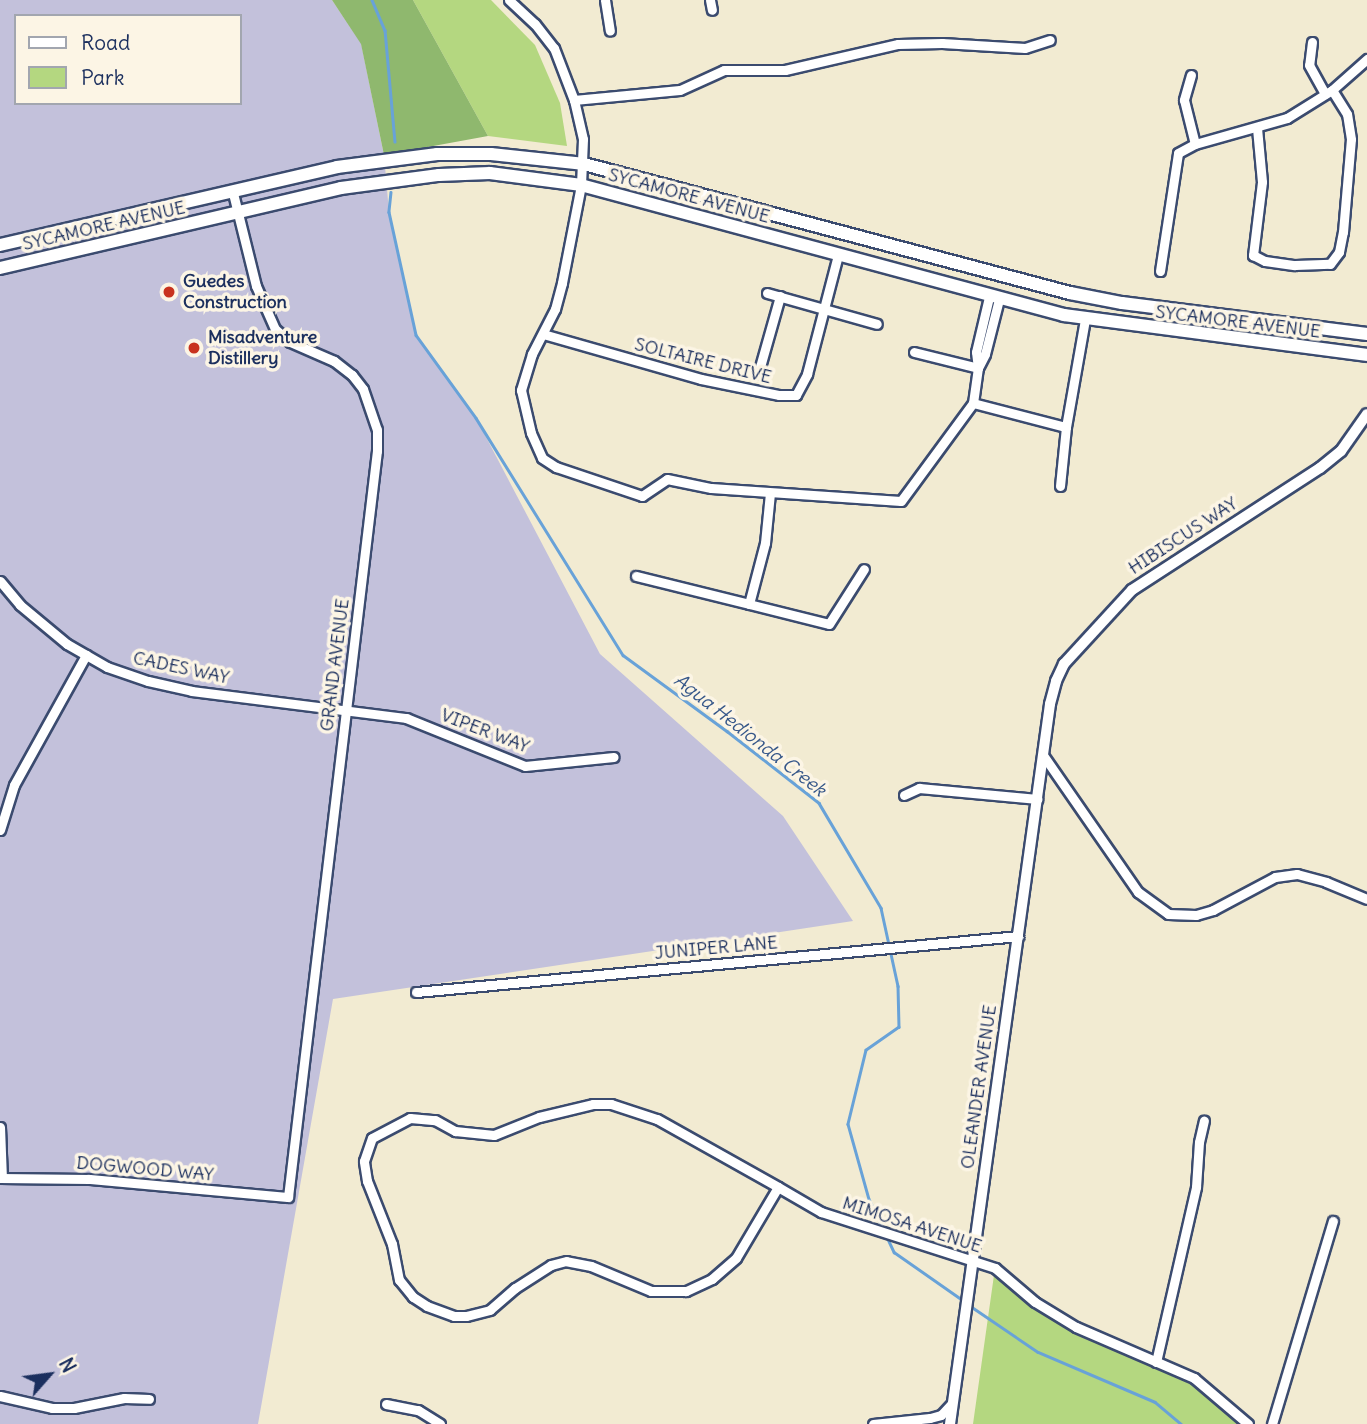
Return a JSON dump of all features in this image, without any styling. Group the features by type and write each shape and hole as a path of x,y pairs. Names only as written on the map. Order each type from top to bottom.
{"main road":[{"name":"SYCAMORE AVENUE","path":"0,244 233,193 337,167 437,154 491,154 583,164 1070,293 1122,303 1367,334"},
{"name":"SYCAMORE AVENUE","path":"0,268 341,188 439,174 491,173 581,185 994,298 1085,319 1367,355"}],"street":[{"path":"509,0 536,24 554,48 574,100 583,139 581,185 559,296 524,375 521,390 542,458 556,467 642,496 667,479 711,488 901,501 973,403 978,368 976,352 994,298"},
{"path":"605,0 610,31"},
{"path":"574,100 680,90 724,70 785,70 898,44 943,43 1025,48 1050,40"},
{"path":"1257,128 1262,182 1253,255 1265,261 1295,265 1330,264 1339,252 1343,233 1351,139 1347,114 1309,65 1312,42"},
{"path":"1160,271 1178,153 1195,144 1287,118 1329,92 1367,60"},
{"path":"1191,75 1184,100 1195,144"},
{"name":"GRAND AVENUE","path":"233,193 256,286 275,329 290,342 334,361 352,375 363,389 377,430 377,451 288,1197"},
{"name":"SOLTAIRE DRIVE","path":"543,334 701,379 779,395 796,395 807,374 838,255"},
{"path":"767,293 877,324"},
{"path":"758,374 780,296"},
{"path":"1060,486 1066,427 1085,319"},
{"path":"914,352 978,368"},
{"path":"973,403 1066,427"},
{"name":"HIBISCUS WAY","path":"1044,755 1056,681 1064,664 1106,616 1156,573 1320,468 1341,451 1367,414"},
{"path":"749,604 765,543 770,493"},
{"path":"636,576 829,624 864,569"},
{"name":"CADES WAY","path":"0,581 41,625 107,667 182,689 346,708"},
{"path":"0,830 14,785 86,655"},
{"name":"VIPER WAY","path":"346,708 406,718 525,766 614,758"},
{"path":"1044,755 1138,892 1168,914 1196,915 1213,910 1275,877 1297,874 1326,882 1367,899"},
{"name":"OLEANDER AVENUE","path":"950,1424 1044,755"},
{"path":"904,795 919,788 1037,799"},
{"name":"JUNIPER LANE","path":"416,992 1018,936"},
{"name":"MIMOSA AVENUE","path":"778,1187 736,1258 712,1279 686,1291 651,1291 591,1266 566,1261 551,1265 527,1280 490,1310 454,1316 427,1306 413,1297 398,1280 392,1244 367,1181 364,1161 372,1138 410,1118 435,1120 455,1131 494,1135 539,1116 593,1104 611,1104 657,1119 778,1187 821,1212 995,1268 1035,1302 1076,1327 1156,1362 1167,1364 1194,1378 1248,1424"},
{"path":"1156,1362 1196,1187 1199,1142 1204,1121"},
{"path":"0,1127 1,1178"},
{"name":"DOGWOOD WAY","path":"1,1178 89,1179 288,1197"},
{"path":"1272,1424 1333,1221"},
{"path":"0,1396 52,1408 74,1408 124,1398 149,1399"},
{"path":"873,1424 930,1418 941,1415 952,1403"},
{"path":"386,1404 418,1410 440,1424"}],"shaded area":[{"path":"0,0 332,0 361,43 384,155 389,212 416,336 476,418 600,654 783,816 853,921 333,999 258,1424 0,1424"}],"green space":[{"path":"332,0 413,0 488,136 384,155 361,44"},
{"path":"413,0 491,0 535,45 560,103 567,146 488,136"},
{"path":"995,1268 1076,1327 1194,1378 1248,1424 973,1424"}],"waterway":[{"name":"Agua Hedionda Creek","path":"372,0 385,30 395,142"},
{"name":"Agua Hedionda Creek","path":"391,192 389,212 416,335 476,418 623,655 819,803 881,908 898,986 899,1027 866,1050 848,1124 869,1199 883,1228"},
{"name":"Agua Hedionda Creek","path":"887,1237 894,1252 964,1301"},
{"name":"Agua Hedionda Creek","path":"969,1305 1038,1352 1155,1402 1181,1424"}],"place":[{"name":"Guedes Construction","path":"169,292"},
{"name":"Misadventure Distillery","path":"194,348"}]}
